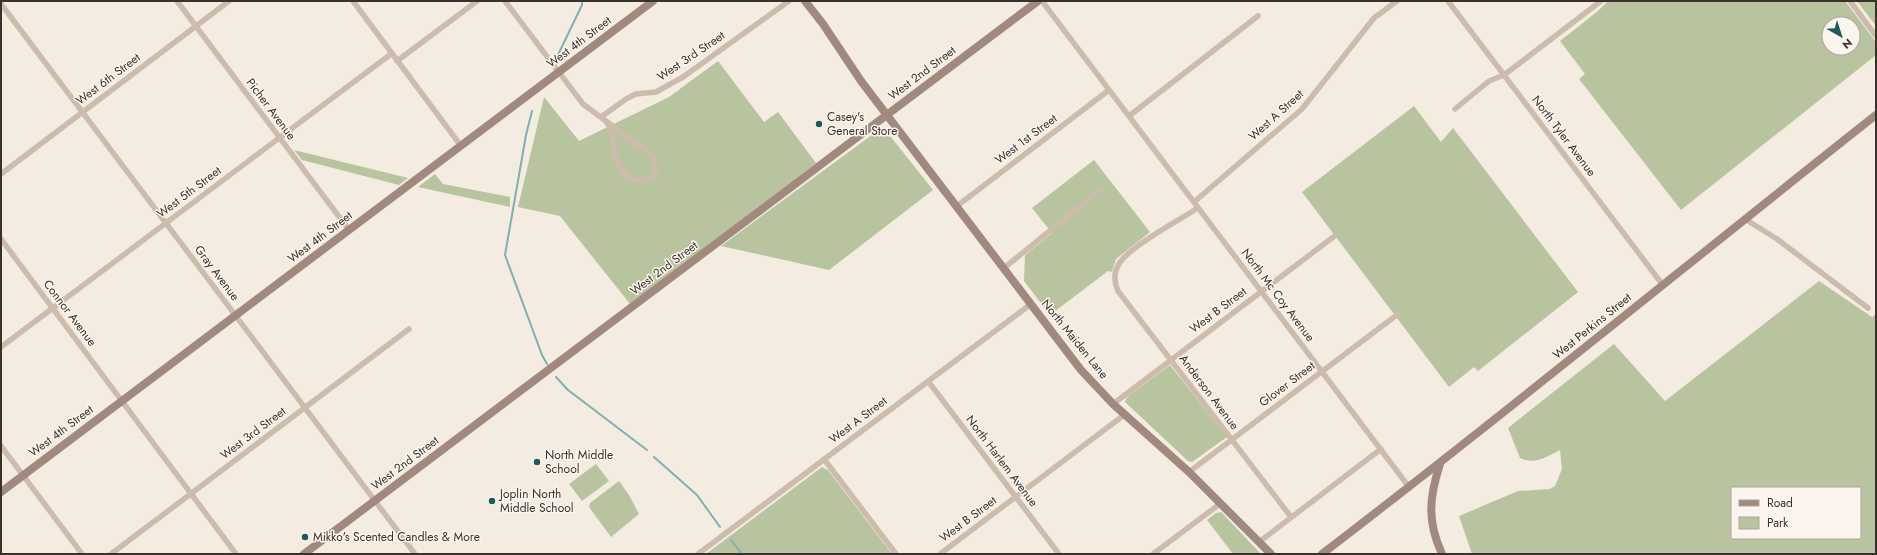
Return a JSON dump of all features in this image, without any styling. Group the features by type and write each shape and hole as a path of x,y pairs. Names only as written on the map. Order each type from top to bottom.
{"street":[{"name":"Picher Avenue","path":"177,1 349,230"},
{"name":"West 6th Street","path":"1,174 229,1"},
{"path":"353,1 460,146"},
{"path":"397,61 477,1"},
{"path":"505,1 583,104 600,117 606,121 649,153 654,160 655,174 650,178 637,181 630,179 624,173 614,153 613,134 606,121"},
{"name":"West 4th Street","path":"1,492 653,1"},
{"name":"West 3rd Street","path":"600,117 636,94 656,92 683,76 789,1"},
{"name":"North Maiden Lane","path":"805,1 823,24 861,81 1081,370 1124,415 1189,472 1271,554"},
{"name":"West 2nd Street","path":"304,554 1038,1"},
{"name":"North Mc Coy Avenue","path":"1042,1 1409,487"},
{"name":"West A Street","path":"1194,202 1302,109 1374,18 1397,1"},
{"name":"North Tyler Avenue","path":"1448,1 1662,284"},
{"path":"1455,108 1489,81 1504,75 1601,1"},
{"path":"1850,1 1876,36"},
{"name":"Gray Avenue","path":"1,4 415,554"},
{"path":"1129,116 1258,16"},
{"name":"West 5th Street","path":"1,347 392,54"},
{"name":"West 1st Street","path":"957,206 1109,90"},
{"name":"West Perkins Street","path":"1322,554 1440,464 1662,284 1876,115"},
{"path":"1004,268 1100,190"},
{"name":"Anderson Avenue","path":"1198,208 1142,244 1125,257 1120,263 1114,277 1118,291 1291,517"},
{"path":"1745,219 1777,239 1868,308"},
{"name":"West B Street","path":"1113,404 1336,235"},
{"name":"Connor Avenue","path":"1,238 236,554"},
{"name":"West A Street","path":"698,554 1031,304"},
{"name":"Glover Street","path":"1189,472 1398,314"},
{"name":"West 3rd Street","path":"111,554 409,329"},
{"name":"North Harlem Avenue","path":"928,381 1059,554"},
{"name":"West B Street","path":"940,554 1124,415"},
{"path":"1,446 82,554"},
{"path":"1259,542 1380,449"},
{"path":"824,459 896,554"},
{"path":"1440,464 1432,490 1431,506 1433,528 1442,554"},
{"path":"1153,554 1221,503"}],"green space":[{"path":"1608,1 1845,1 1856,16 1821,16 1821,56 1861,56 1861,22 1876,42 1876,55 1681,210 1579,79 1585,74 1560,41 1598,11"},
{"path":"1857,1 1876,1 1876,26"},
{"path":"718,61 764,122 778,112 816,163 630,304 560,216 518,207 544,97 579,141 669,97"},
{"path":"1414,106 1441,142 1453,128 1578,292 1478,371 1474,367 1449,387 1302,192"},
{"path":"880,129 887,132 933,190 829,270 721,246"},
{"path":"294,150 408,178 399,185 302,160"},
{"path":"1094,160 1150,232 1116,259 1112,272 1108,271 1050,315 1024,281 1025,255 1052,233 1032,208"},
{"path":"435,174 443,184 510,197 510,207 418,187"},
{"path":"1819,281 1872,317 1876,314 1876,554 1472,554 1459,516 1518,491 1550,489 1555,486 1562,469 1560,450 1540,459 1530,461 1520,458 1508,428 1614,344 1665,401"},
{"path":"1170,365 1227,437 1192,462 1188,461 1125,402 1127,397"},
{"path":"596,464 609,481 582,501 569,484"},
{"path":"822,467 828,470 892,554 706,554"},
{"path":"619,481 629,495 639,514 611,537 589,507 590,503"},
{"path":"1221,512 1261,554 1233,554 1207,520 1216,513"}],"waterway":[{"path":"556,59 582,5 582,1"},
{"path":"532,111 526,135 505,255 542,355 547,364"},
{"path":"556,377 568,390 647,450"},
{"path":"654,457 697,495 720,527"},
{"path":"731,540 742,554"}],"place":[{"name":"Casey's General Store","path":"819,124"},
{"name":"North Middle School","path":"537,462"},
{"name":"Joplin North Middle School","path":"492,501"},
{"name":"Mikko's Scented Candles & More","path":"305,537"}]}
